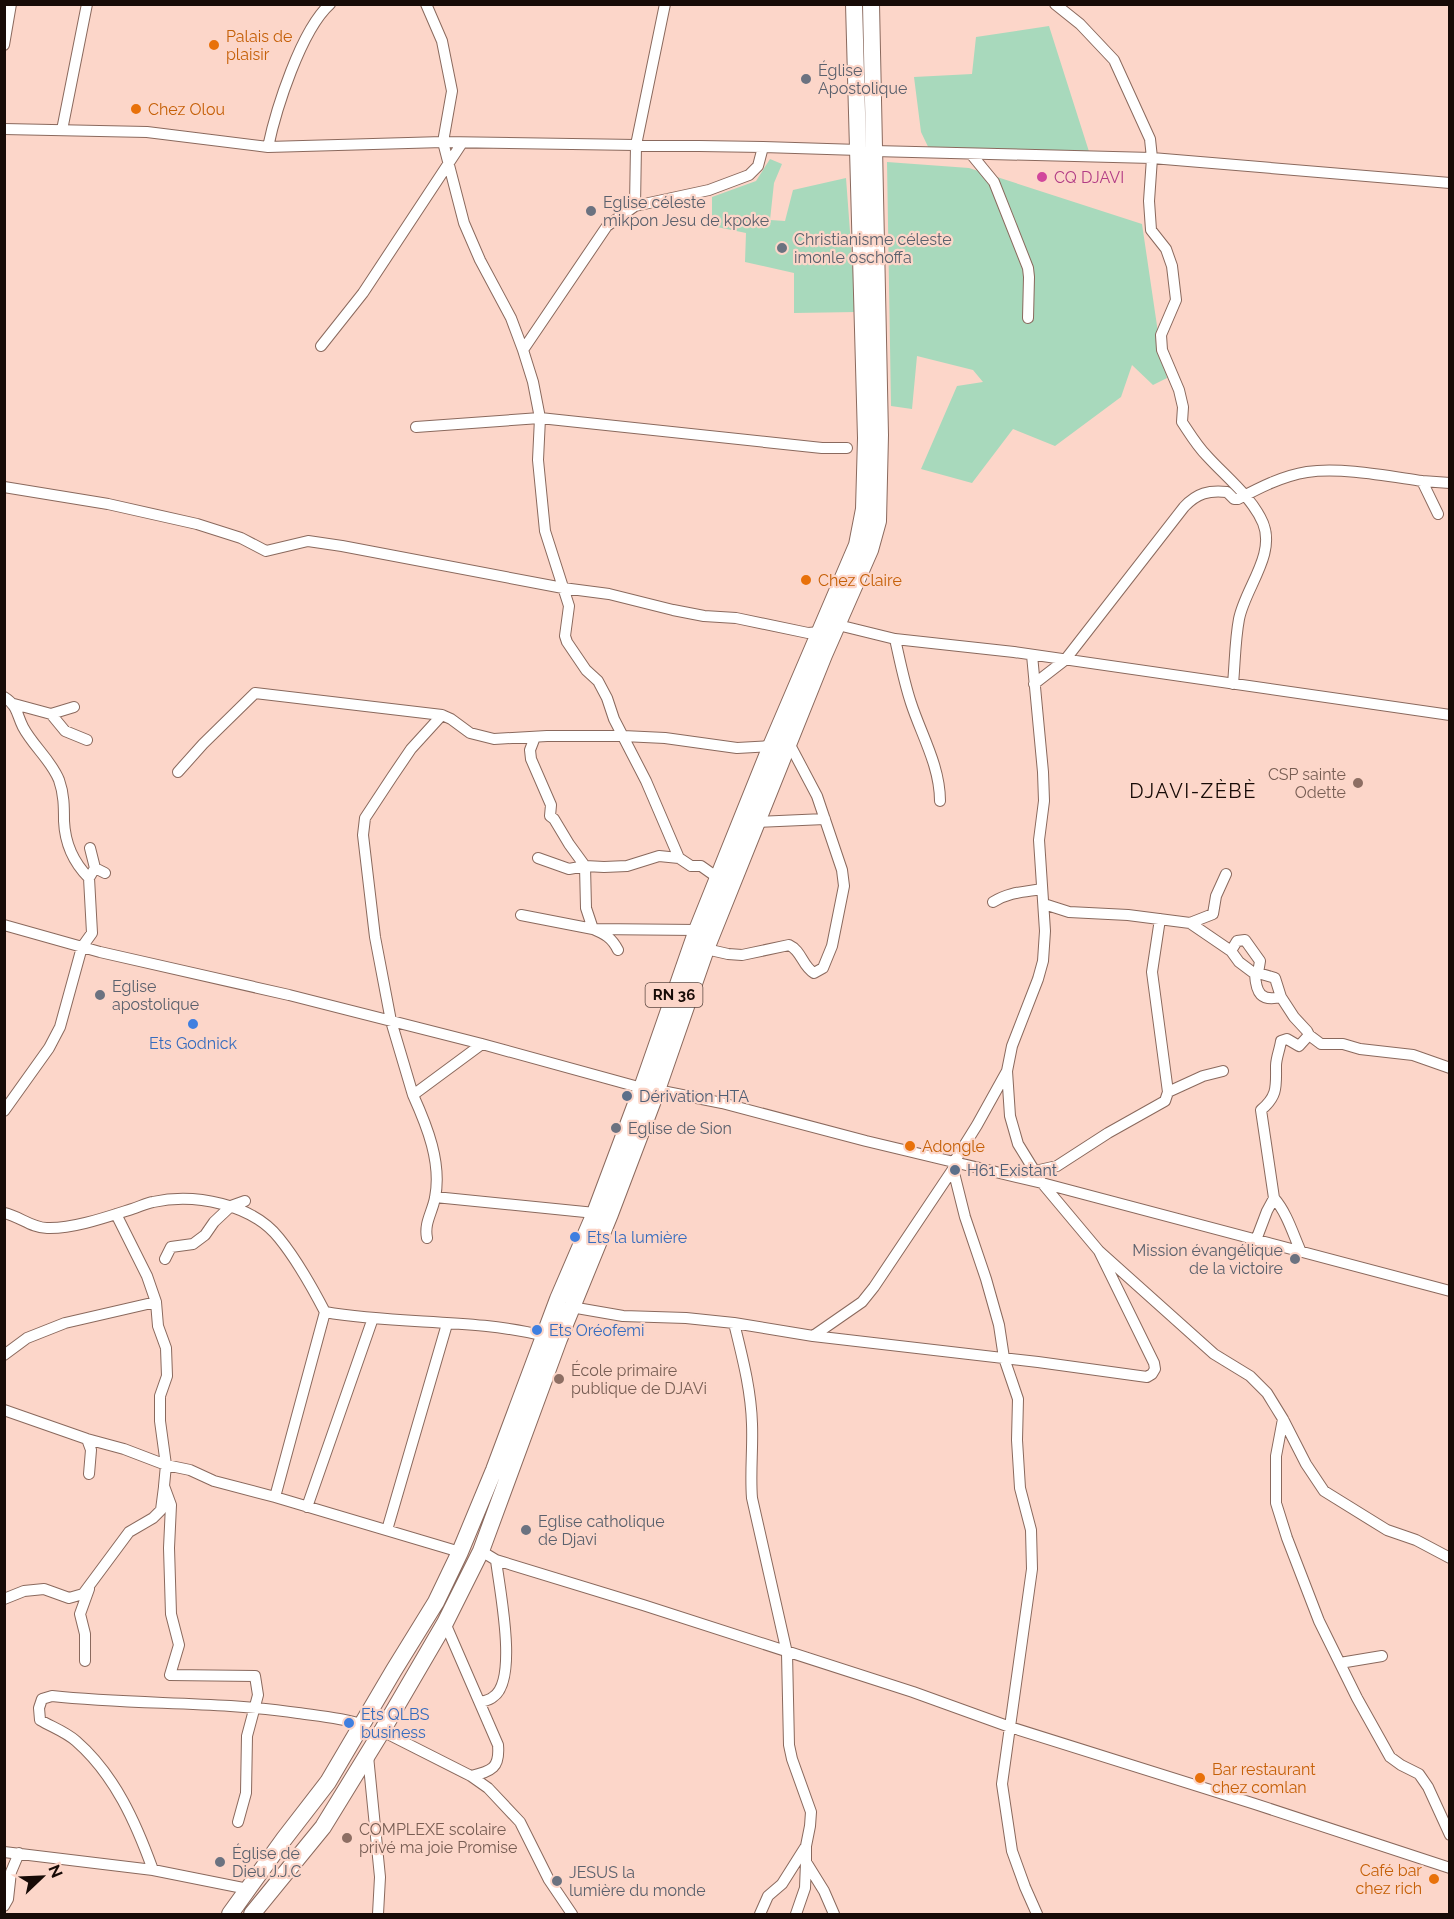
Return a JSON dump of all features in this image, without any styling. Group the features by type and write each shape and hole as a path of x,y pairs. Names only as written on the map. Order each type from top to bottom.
{"main road":[{"name":"RN 36","path":"230,1914 328,1782 436,1602 460,1552 594,1213 649,1089 870,550 878,521 880,435 867,151 854,4"},
{"name":"RN 36","path":"252,1914 323,1827 445,1623 481,1551 571,1307 610,1214 697,930 771,746 857,545 864,509 867,151 871,4"}],"street":[{"path":"4,45 11,4"},
{"path":"62,130 87,4"},
{"path":"268,147 275,114 290,76 313,24 330,4"},
{"path":"426,4 442,41 452,91 443,142 464,223 480,260 511,318 524,350 540,418 538,460 545,531 569,606 565,636 586,670 598,681 646,781 679,858"},
{"path":"635,206 636,145 665,4"},
{"path":"1055,4 1080,24 1114,60 1150,139 1151,230 1166,249 1172,266 1176,300 1161,334 1162,350 1184,407 1182,422 1204,454 1244,495 1262,522 1267,537 1264,556 1243,603 1239,620 1233,684"},
{"path":"4,129 147,132 268,147 443,142 763,147 1152,158 1449,183"},
{"path":"321,346 363,294 462,143"},
{"path":"524,350 607,226 617,217 635,206 709,190 749,175 758,166 763,147"},
{"path":"971,154 994,182 1028,268 1028,318"},
{"path":"416,427 540,418 822,448 847,448"},
{"path":"1034,684 1065,660 1191,499 1202,493 1227,492 1234,499 1276,481 1315,472 1363,474 1449,483"},
{"path":"1422,481 1438,514"},
{"path":"4,487 108,504 197,524 242,538 266,551 308,541 563,588 609,594 704,616 736,618 808,633 820,632"},
{"path":"838,625 895,639 1032,655 1449,715"},
{"path":"895,639 911,704 924,734 936,774 940,801"},
{"path":"1032,655 1043,772 1044,801 1039,840 1045,931 1043,961 1038,980 1012,1046 1007,1071 1010,1116 1018,1144 1042,1183 1099,1251 1214,1354 1250,1376 1267,1393 1306,1464 1324,1491 1360,1516 1387,1530 1416,1540 1449,1558"},
{"path":"178,772 255,693 442,715 470,733 482,737 510,739 623,736 665,738 737,748 771,746"},
{"path":"4,697 14,704 51,714 74,707"},
{"path":"4,1110 49,1048 60,1027 82,946 92,933 89,878 75,863 70,853 64,821 65,806 59,780 24,728 14,704"},
{"path":"51,714 65,731 87,740"},
{"path":"428,1238 425,1227 435,1197 436,1175 433,1148 413,1095 391,1021 375,937 363,835 365,818 411,749 442,715"},
{"path":"535,737 530,750 531,759 551,805 550,816 585,866 586,908 593,929 607,935 618,950"},
{"path":"706,949 742,955 789,945 796,948 808,970 814,973 823,968 832,946 843,886 840,862 816,796 789,743"},
{"path":"757,822 825,819"},
{"path":"89,878 100,871 90,848"},
{"path":"538,858 568,869 585,866 627,866 659,856 679,858 691,866 701,866 718,878"},
{"path":"1191,923 1213,914 1216,896 1226,874"},
{"path":"993,902 1015,892 1042,889"},
{"path":"1044,904 1069,912 1191,923 1232,951 1239,962 1256,973 1275,978 1281,997 1294,1017 1309,1035 1321,1044 1343,1044 1360,1049 1413,1055 1449,1068"},
{"path":"521,915 593,929 697,930"},
{"path":"1035,1172 1057,1166 1108,1132 1165,1101 1168,1092 1152,972 1160,919"},
{"path":"4,925 82,946 289,994 649,1089 722,1103 954,1166 1042,1183 1449,1291"},
{"path":"1232,951 1237,941 1245,940 1260,961 1256,973 1256,988 1262,996 1271,999 1281,997"},
{"path":"1301,1252 1283,1208 1275,1198 1262,1110 1275,1094 1278,1075 1276,1065 1281,1041 1287,1039 1299,1046 1309,1035"},
{"path":"413,1095 482,1044"},
{"path":"813,1336 843,1317 868,1295 954,1166 1007,1071"},
{"path":"1168,1092 1203,1076 1223,1071"},
{"path":"954,1166 965,1217 986,1279 999,1325 1004,1358 1018,1399 1017,1440 1020,1488 1033,1547 1032,1569 1002,1784 1012,1851 1024,1887 1037,1914"},
{"path":"435,1197 594,1213"},
{"path":"4,1213 45,1228 64,1227 154,1202 182,1198 231,1206 258,1220 278,1237 325,1312 275,1497"},
{"path":"1256,1240 1267,1211 1275,1198"},
{"path":"165,1259 171,1247 193,1244 205,1235 214,1222 231,1206 245,1201"},
{"path":"4,1599 24,1591 44,1589 69,1598 83,1594 129,1532 153,1518 161,1510 166,1465 160,1421 160,1396 167,1376 166,1348 158,1326 156,1302 147,1276 117,1214"},
{"path":"571,1307 623,1316 734,1323 813,1336 1147,1377 1155,1369 1155,1363 1099,1251"},
{"path":"4,1355 27,1338 64,1323 156,1302"},
{"path":"325,1312 516,1329 545,1336"},
{"path":"307,1507 373,1318"},
{"path":"734,1323 750,1389 752,1498 787,1653 789,1744 792,1760 811,1812 806,1846 805,1888 796,1914"},
{"path":"387,1530 447,1324"},
{"path":"4,1410 166,1465 190,1470 214,1481 460,1552"},
{"path":"1283,1419 1276,1456 1276,1503 1319,1621 1357,1698 1390,1756 1401,1765 1419,1774 1428,1787 1449,1835"},
{"path":"87,1439 91,1450 89,1474"},
{"path":"164,1486 171,1505 169,1548 171,1614 179,1645 170,1675 255,1676 258,1695 247,1736 246,1793 238,1822"},
{"path":"481,1551 496,1560 912,1692 1010,1727 1449,1869"},
{"path":"480,1702 495,1697 501,1687 507,1661 507,1629 502,1611 496,1560"},
{"path":"85,1661 86,1634 80,1614 86,1594 100,1572"},
{"path":"445,1623 498,1745 499,1757 495,1766 486,1773 471,1776"},
{"path":"1340,1663 1382,1656"},
{"path":"153,1870 140,1835 104,1770 75,1739 40,1720 39,1708 42,1699 52,1696 254,1707 362,1724"},
{"path":"382,1731 471,1776 488,1788 520,1822 549,1880 572,1914"},
{"path":"368,1752 380,1876 378,1914"},
{"path":"760,1914 768,1896 782,1884 806,1846"},
{"path":"4,1852 153,1870 248,1889"},
{"path":"4,1906 8,1899 11,1872 19,1853"},
{"path":"806,1862 824,1891 834,1914"}],"green space":[{"path":"1049,26 1092,161 932,155 921,132 914,77 972,74 976,37"},
{"path":"770,159 782,164 774,183 770,220 785,221 793,190 846,178 856,312 794,313 794,273 745,262 746,233 712,226 712,197 756,181"},
{"path":"887,162 969,168 1142,224 1167,378 1153,385 1132,365 1121,397 1055,446 1013,429 972,483 921,469 957,386 983,382 973,370 917,356 912,409 891,406"}],"place":[{"name":"Palais de plaisir","path":"214,45"},
{"name":"Église Apostolique","path":"806,79"},
{"name":"Chez Olou","path":"136,109"},
{"name":"CQ DJAVI","path":"1042,177"},
{"name":"Eglise céleste mikpon Jesu de kpoke","path":"591,211"},
{"name":"Christianisme céleste imonle oschoffa","path":"782,248"},
{"name":"Chez Claire","path":"806,580"},
{"name":"CSP sainte Odette","path":"1358,783"},
{"name":"Eglise apostolique","path":"100,995"},
{"name":"Ets Godnick","path":"193,1024"},
{"name":"Dérivation HTA","path":"627,1096"},
{"name":"Eglise de Sion","path":"616,1128"},
{"name":"Adongle","path":"910,1146"},
{"name":"H61 Existant","path":"955,1170"},
{"name":"Ets la lumière","path":"575,1237"},
{"name":"Mission évangélique de la victoire","path":"1295,1259"},
{"name":"Ets Oréofemi","path":"537,1330"},
{"name":"École primaire publique de DJAVi","path":"559,1379"},
{"name":"Eglise catholique de Djavi","path":"526,1530"},
{"name":"Ets QLBS business","path":"349,1723"},
{"name":"Bar restaurant chez comlan","path":"1200,1778"},
{"name":"COMPLEXE scolaire privé ma joie Promise","path":"347,1838"},
{"name":"Église de Dieu J.J.C","path":"220,1862"},
{"name":"Café bar chez rich","path":"1434,1879"},
{"name":"JESUS la lumière du monde","path":"557,1881"}],"district":[{"name":"DJAVI-ZÈBÈ","path":"1193,791"}]}
